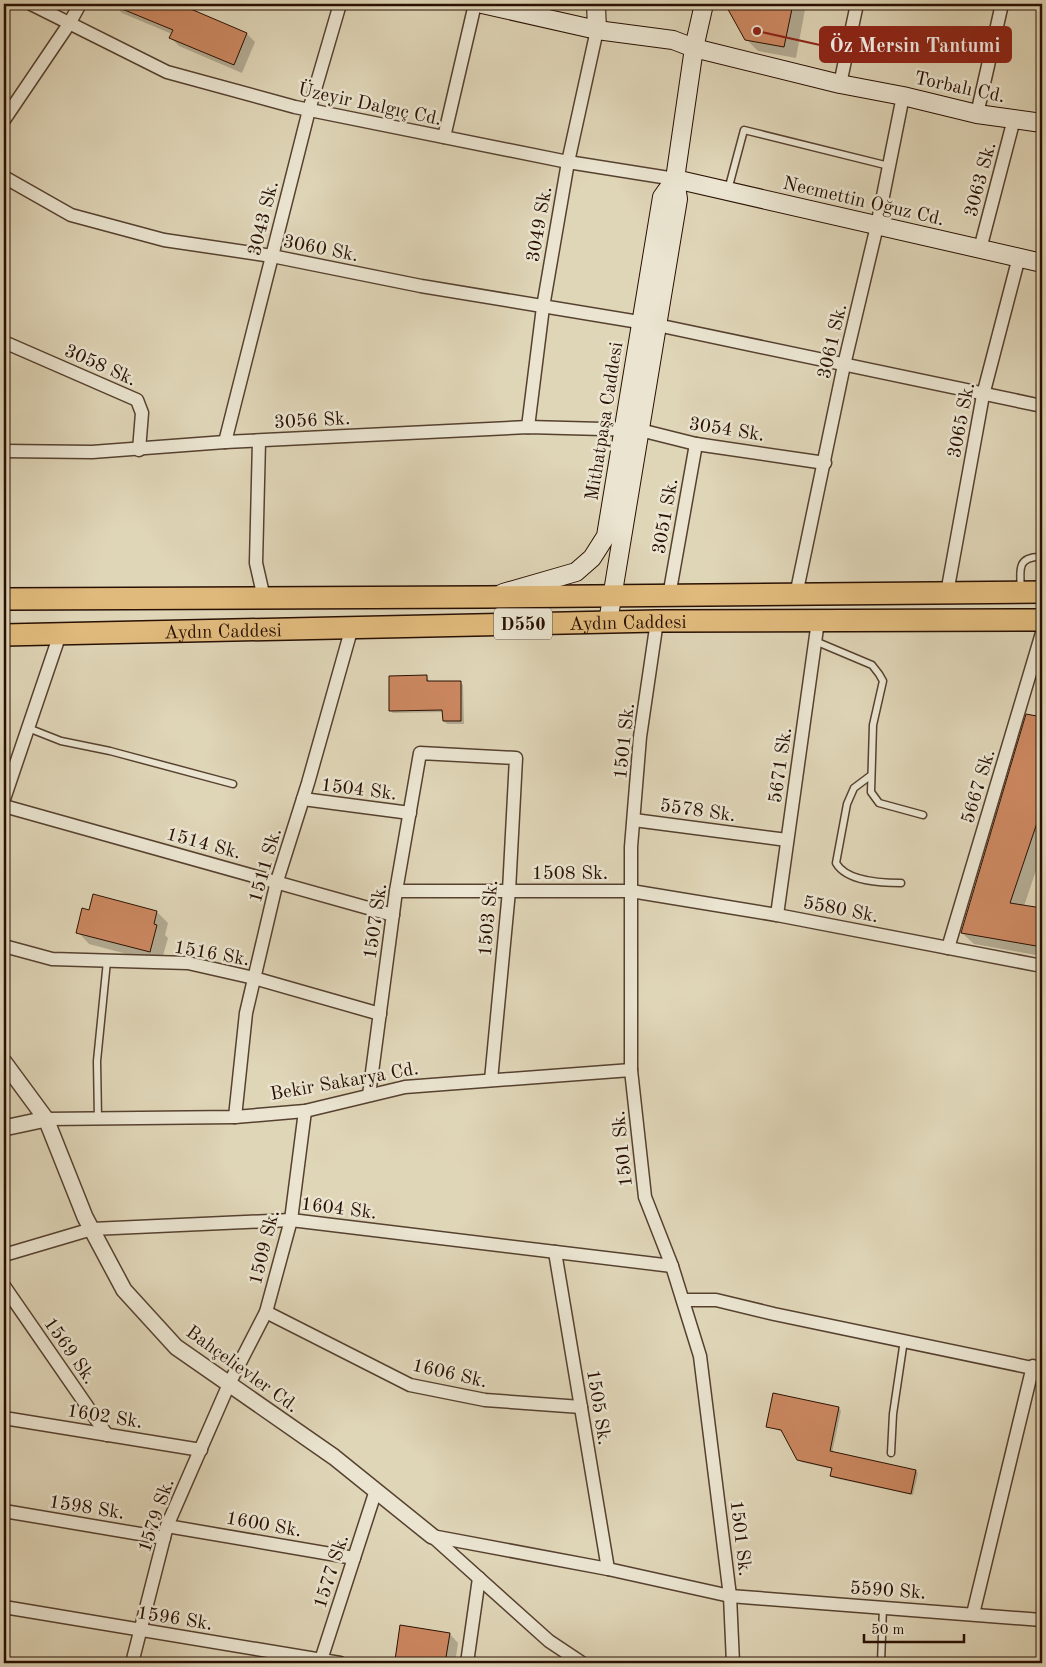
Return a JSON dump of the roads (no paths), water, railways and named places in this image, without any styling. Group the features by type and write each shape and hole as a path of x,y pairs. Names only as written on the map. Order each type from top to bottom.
{"highway":[{"name":"Aydın Caddesi","path":"4,599 669,596 1032,592"},
{"name":"Aydın Caddesi","path":"4,634 658,621 817,631 1042,620"}],"main road":[{"name":"Torbalı Cd.","path":"482,4 597,30 673,40 694,48 840,84 903,96 977,114 1042,123"},
{"path":"596,4 597,30"},
{"name":"Mithatpaşa Caddesi","path":"608,622 613,596 632,430 649,324 662,196 675,179 694,48 704,4"},
{"name":"Necmettin Oğuz Cd.","path":"675,179 1042,263"},
{"name":"Mithatpaşa Caddesi","path":"486,597 576,572 592,558 606,536 632,430"}],"street":[{"name":"Üzeyir Dalgıç Cd.","path":"31,4 167,72 309,110 568,162 675,179"},
{"path":"4,120 69,24 80,4"},
{"name":"3043 Sk.","path":"225,442 309,110 340,4"},
{"path":"444,137 475,4"},
{"path":"840,84 857,4"},
{"path":"977,114 1002,4"},
{"name":"3049 Sk.","path":"528,427 543,307 568,162 597,30"},
{"name":"3061 Sk.","path":"796,595 844,365 877,226 903,96"},
{"name":"3063 Sk.","path":"980,249 1014,119"},
{"name":"3060 Sk.","path":"4,177 71,215 164,240 272,256 421,286 649,324 1042,406"},
{"name":"3065 Sk.","path":"947,593 983,394 1019,257"},
{"name":"3058 Sk.","path":"4,342 136,400 142,413 139,450"},
{"name":"3056 Sk.","path":"4,451 92,452 139,450 225,442 528,427 632,430"},
{"name":"3054 Sk.","path":"632,430 696,444 825,462"},
{"path":"259,441 256,563 264,598"},
{"name":"3051 Sk.","path":"669,596 696,444"},
{"name":"1501 Sk.","path":"658,621 640,737 634,820 631,891 631,1070 645,1197 672,1266 700,1356 730,1596 733,1663"},
{"name":"1511 Sk.","path":"235,1117 246,1013 277,881 303,799 352,627"},
{"name":"5671 Sk.","path":"777,915 817,631"},
{"name":"5667 Sk.","path":"948,948 1042,633"},
{"path":"4,800 60,634"},
{"name":"1503 Sk.","path":"420,753 516,758 509,891 491,1080"},
{"name":"1507 Sk.","path":"369,1095 396,891 420,753"},
{"name":"1504 Sk.","path":"303,799 410,813"},
{"name":"1514 Sk.","path":"4,806 393,915"},
{"name":"5578 Sk.","path":"634,820 787,840"},
{"name":"1508 Sk.","path":"396,891 631,891"},
{"name":"5580 Sk.","path":"631,891 777,915 1042,966"},
{"name":"1516 Sk.","path":"4,946 52,959 188,963 254,978 380,1014"},
{"name":"Bahçelievler Cd.","path":"4,1062 46,1119 92,1229 124,1290 176,1347 334,1457 432,1536"},
{"name":"Bekir Sakarya Cd.","path":"4,1128 46,1119 235,1117 305,1111 405,1087 631,1070"},
{"name":"1509 Sk.","path":"229,1384 266,1312 291,1220 305,1111"},
{"name":"1604 Sk.","path":"4,1256 92,1229 291,1220 672,1266"},
{"name":"1505 Sk.","path":"555,1252 608,1569"},
{"name":"1569 Sk.","path":"4,1286 107,1434"},
{"path":"683,1300 716,1300 774,1314 1037,1368 973,1614"},
{"name":"1606 Sk.","path":"266,1312 410,1385 485,1400 581,1407"},
{"name":"1579 Sk.","path":"132,1663 165,1532 229,1384"},
{"name":"1602 Sk.","path":"4,1418 201,1450"},
{"name":"1577 Sk.","path":"320,1662 376,1490"},
{"name":"1598 Sk.","path":"4,1511 165,1532"},
{"name":"1600 Sk.","path":"165,1532 354,1558"},
{"path":"432,1536 549,1641 582,1663"},
{"name":"5590 Sk.","path":"432,1536 608,1569 730,1596 1042,1620"},
{"path":"467,1663 479,1578"},
{"name":"1596 Sk.","path":"4,1607 320,1662 340,1663"}],"lane":[{"path":"728,191 744,130 889,166"},
{"path":"1032,592 1021,573 1025,559 1028,557 1042,557"},
{"path":"817,631 872,665 883,681 873,724 871,792 880,803 923,815"},
{"path":"28,728 61,741 110,751 233,784"},
{"path":"870,776 858,783 851,796 844,817 836,863 845,872 864,879 882,883 901,883"},
{"path":"98,1119 97,1061 107,961"},
{"path":"892,1453 893,1414 904,1340"},
{"path":"881,1663 883,1608"}],"place":[{"name":"Öz Mersin Tantumi","path":"757,31"}]}
